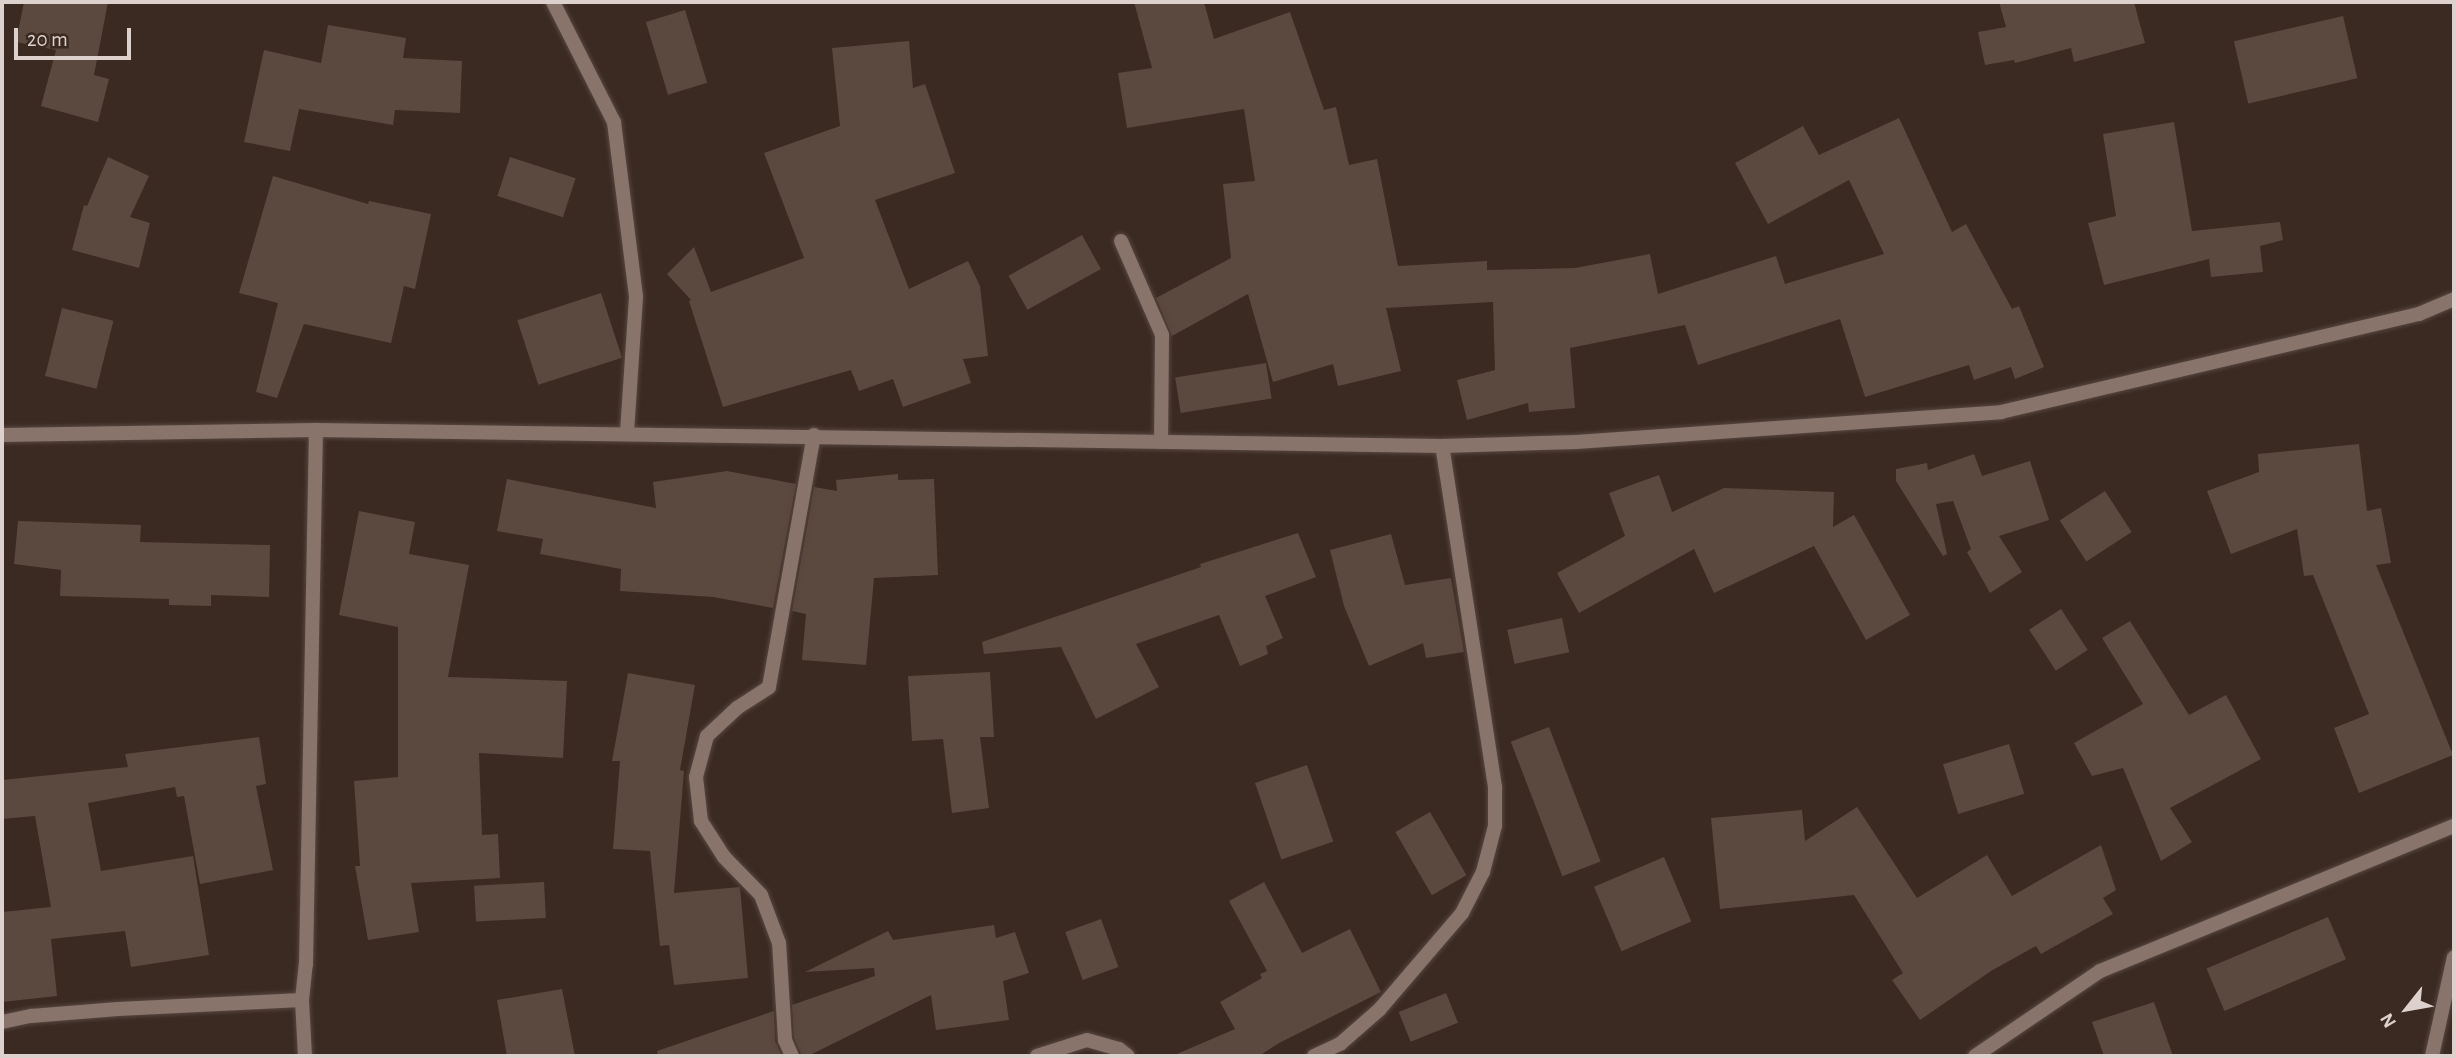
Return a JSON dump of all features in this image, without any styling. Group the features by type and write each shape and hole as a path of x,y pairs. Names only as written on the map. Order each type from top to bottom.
{"street":[{"path":"553,2 614,122 636,297 627,434"},
{"path":"1121,241 1162,335 1161,442"},
{"path":"2,435 316,430 1442,446 1576,442 2000,412 2418,314 2454,299"},
{"path":"305,1056 302,1000 306,950 316,430"},
{"path":"792,1056 785,1040 779,943 761,895 724,857 701,821 696,777 706,736 737,708 769,687 814,435"},
{"path":"1314,1056 1340,1044 1379,1010 1462,913 1483,872 1495,826 1495,787 1442,446"},
{"path":"1975,1056 2100,971 2454,826"},
{"path":"2432,1056 2454,957"},
{"path":"2,1022 31,1016 118,1009 302,1000"},
{"path":"1037,1056 1087,1040 1119,1049 1128,1056"}],"building":[{"path":"24,2 108,2 94,75 109,79 98,122 41,106 56,50 16,42"},
{"path":"1134,2 1204,2 1214,39 1290,12 1324,110 1336,107 1349,165 1377,159 1398,266 1487,261 1487,270 1575,268 1650,254 1658,294 1776,256 1785,284 1884,254 1849,180 1768,224 1735,163 1803,126 1819,155 1899,118 1952,232 1966,224 2012,309 2019,306 2044,367 2015,379 2011,367 1974,380 1969,365 1865,397 1840,319 1698,365 1685,325 1570,348 1575,408 1529,412 1528,403 1467,420 1457,380 1495,370 1493,302 1386,308 1401,371 1338,386 1333,364 1273,382 1248,294 1172,336 1156,298 1231,258 1223,184 1255,181 1244,109 1127,128 1118,73 1152,68"},
{"path":"1999,2 2134,2 2145,43 2074,62 2071,48 2015,63 2014,60 1985,65 1978,32 2006,27"},
{"path":"685,10 707,83 668,95 646,22"},
{"path":"2343,16 2357,78 2248,104 2234,41"},
{"path":"328,25 406,38 403,58 462,61 460,113 395,110 393,125 299,109 290,151 244,142 264,50 321,63"},
{"path":"909,41 913,88 925,84 955,173 875,200 909,289 968,261 980,286 988,356 963,359 971,383 903,407 893,379 859,391 851,370 723,407 689,301 691,300 667,274 694,247 711,292 804,258 764,153 840,126 832,48"},
{"path":"2174,122 2192,231 2280,222 2283,240 2260,246 2263,272 2211,277 2209,259 2104,285 2088,223 2116,216 2103,134"},
{"path":"108,157 149,176 130,217 150,223 139,268 72,250 84,205 87,206"},
{"path":"510,157 576,178 563,217 497,196"},
{"path":"273,176 368,204 369,201 431,214 415,289 404,286 391,343 304,324 277,398 256,392 278,303 239,293"},
{"path":"1082,235 1101,269 1027,310 1009,276"},
{"path":"601,293 622,358 538,385 517,320"},
{"path":"62,308 113,321 96,389 45,376"},
{"path":"1266,363 1272,399 1181,413 1175,377"},
{"path":"2359,444 2367,511 2381,508 2391,563 2376,565 2453,755 2359,793 2334,728 2369,714 2313,575 2304,576 2297,529 2231,554 2207,491 2259,472 2258,454"},
{"path":"1974,454 1982,476 2030,461 2049,520 1999,536 2022,572 1990,593 1967,552 1971,549 1953,501 1936,504 1947,554 1943,556 1896,481 1896,469 1927,463 1928,470"},
{"path":"727,471 796,484 773,608 713,597 620,591 621,569 540,554 543,539 497,531 507,479 656,508 653,482"},
{"path":"898,474 898,480 934,479 938,575 874,578 866,665 802,660 806,614 792,611 814,487 837,491 836,480"},
{"path":"1659,475 1672,512 1724,488 1834,492 1833,527 1854,515 1910,615 1866,640 1814,546 1714,593 1694,549 1579,613 1557,573 1625,536 1609,493"},
{"path":"2105,491 2132,532 2086,562 2060,520"},
{"path":"359,511 415,522 409,554 469,565 448,677 567,681 563,758 479,753 482,835 498,834 500,878 411,883 419,932 368,940 355,866 360,866 354,781 398,777 398,627 339,615"},
{"path":"18,521 141,525 140,542 270,545 269,597 211,595 211,606 169,605 169,599 60,596 61,570 14,564"},
{"path":"1298,533 1316,577 1265,596 1283,638 1266,646 1268,654 1240,666 1219,615 1136,644 1159,687 1096,719 1061,647 984,654 982,642 1201,567 1200,564"},
{"path":"1391,534 1405,585 1451,578 1464,652 1426,658 1423,643 1369,666 1344,606 1330,550"},
{"path":"2061,609 2088,650 2056,671 2029,630"},
{"path":"1562,618 1569,652 1515,664 1507,630"},
{"path":"2130,621 2189,715 2226,695 2261,759 2170,808 2192,842 2161,861 2123,768 2092,776 2074,743 2143,704 2102,638"},
{"path":"990,672 994,737 980,737 989,808 952,813 943,739 912,741 908,676"},
{"path":"628,673 695,685 680,770 684,771 674,893 740,887 748,978 674,985 669,945 660,946 650,851 613,849 620,761 612,761"},
{"path":"1549,727 1601,861 1562,876 1511,742"},
{"path":"259,737 266,784 256,786 273,870 200,884 184,796 177,797 175,787 88,803 101,871 193,856 209,955 131,967 125,931 51,939 57,996 2,1002 2,912 51,907 35,816 2,819 2,780 128,767 125,754"},
{"path":"2009,744 2024,794 1958,814 1943,764"},
{"path":"1307,765 1333,842 1281,859 1255,783"},
{"path":"1857,807 1917,898 1987,855 2012,896 2101,845 2116,890 2103,898 2113,914 2041,954 2036,946 1991,971 1920,1020 1892,980 1903,973 1854,895 1720,909 1711,818 1802,810 1805,841"},
{"path":"1430,812 1466,875 1432,895 1395,832"},
{"path":"1664,857 1691,921 1621,951 1594,887"},
{"path":"544,882 546,918 476,922 474,886"},
{"path":"1264,882 1302,953 1350,929 1381,992 1279,1043 1259,1056 1172,1056 1235,1029 1220,1002 1262,978 1260,974 1267,971 1229,901"},
{"path":"2328,917 2346,959 2224,1011 2206,969"},
{"path":"1101,919 1118,967 1083,980 1065,932"},
{"path":"994,925 996,938 1015,932 1029,973 1003,981 1009,1020 936,1030 931,995 808,1056 802,1056 794,1038 792,1005 875,976 874,968 805,972 888,931 893,940"},
{"path":"562,989 575,1056 507,1056 497,1000"},
{"path":"1446,993 1458,1023 1411,1042 1399,1012"},
{"path":"2154,1002 2173,1056 2104,1056 2092,1022"},
{"path":"774,1011 775,1041 782,1056 658,1056 657,1051"}]}
